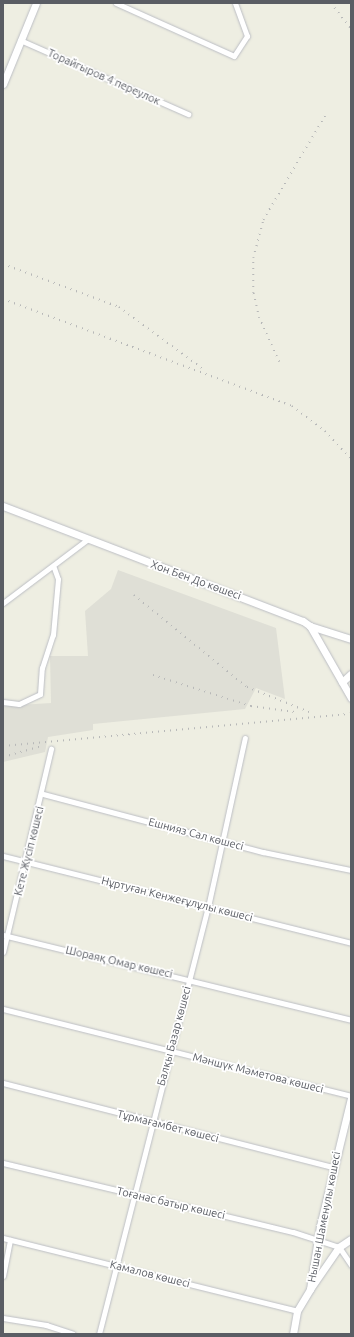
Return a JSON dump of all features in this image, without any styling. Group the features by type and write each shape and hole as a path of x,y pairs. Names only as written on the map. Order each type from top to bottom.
{"street":[{"path":"4,79 36,3"},
{"path":"116,3 234,56 247,36 235,3"},
{"name":"Торайгыров 4 переулок","path":"20,40 188,114"},
{"name":"Хон Бен До көшесі","path":"3,506 310,626 351,639"},
{"path":"3,603 54,568 88,540"},
{"path":"3,702 19,704 40,694 42,668 53,635 58,579 54,568"},
{"path":"310,626 351,698"},
{"path":"342,682 351,674"},
{"name":"Балқы Базар көшесі","path":"99,1334 169,1051 208,907 245,738"},
{"name":"Кете Жүсіп көшесі","path":"3,952 5,936 43,794 51,749"},
{"name":"Ешнияз Сал көшесі","path":"43,794 222,841 351,870"},
{"name":"Нұртуған Кенжеғұлұлы көшесі","path":"3,856 351,944"},
{"name":"Шораяқ Омар көшесі","path":"5,936 189,978 351,1020"},
{"name":"Мәншүк Мәметова көшесі","path":"3,1009 351,1097"},
{"name":"Тұрмағамбет көшесі","path":"3,1083 152,1123 333,1167"},
{"name":"Нышан Шаменулы көшесі","path":"293,1334 297,1311 310,1289 317,1242 333,1167 351,1097"},
{"name":"Тоғанас батыр көшесі","path":"3,1163 293,1232 317,1242 339,1247"},
{"name":"Камалов көшесі","path":"3,1238 117,1265 297,1311"},
{"path":"310,1289 339,1247 351,1239"},
{"path":"3,1276 10,1240"},
{"path":"339,1247 351,1265"},
{"path":"3,1318 46,1325 73,1334"}],"shaded area":[{"path":"118,570 276,628 285,699 256,688 245,709 93,724 93,730 48,737 45,752 3,762 3,706 51,703 50,656 88,656 85,611 111,589"}],"railway":[{"path":"331,3 351,29"},
{"path":"279,362 259,318 253,293 253,258 263,220 326,114"},
{"path":"3,264 119,307 203,369"},
{"path":"3,299 292,406 325,431 351,459"},
{"path":"134,595 247,687 312,713"},
{"path":"153,675 251,706 295,712"},
{"path":"3,746 351,714"},
{"path":"3,757 42,746"}]}
